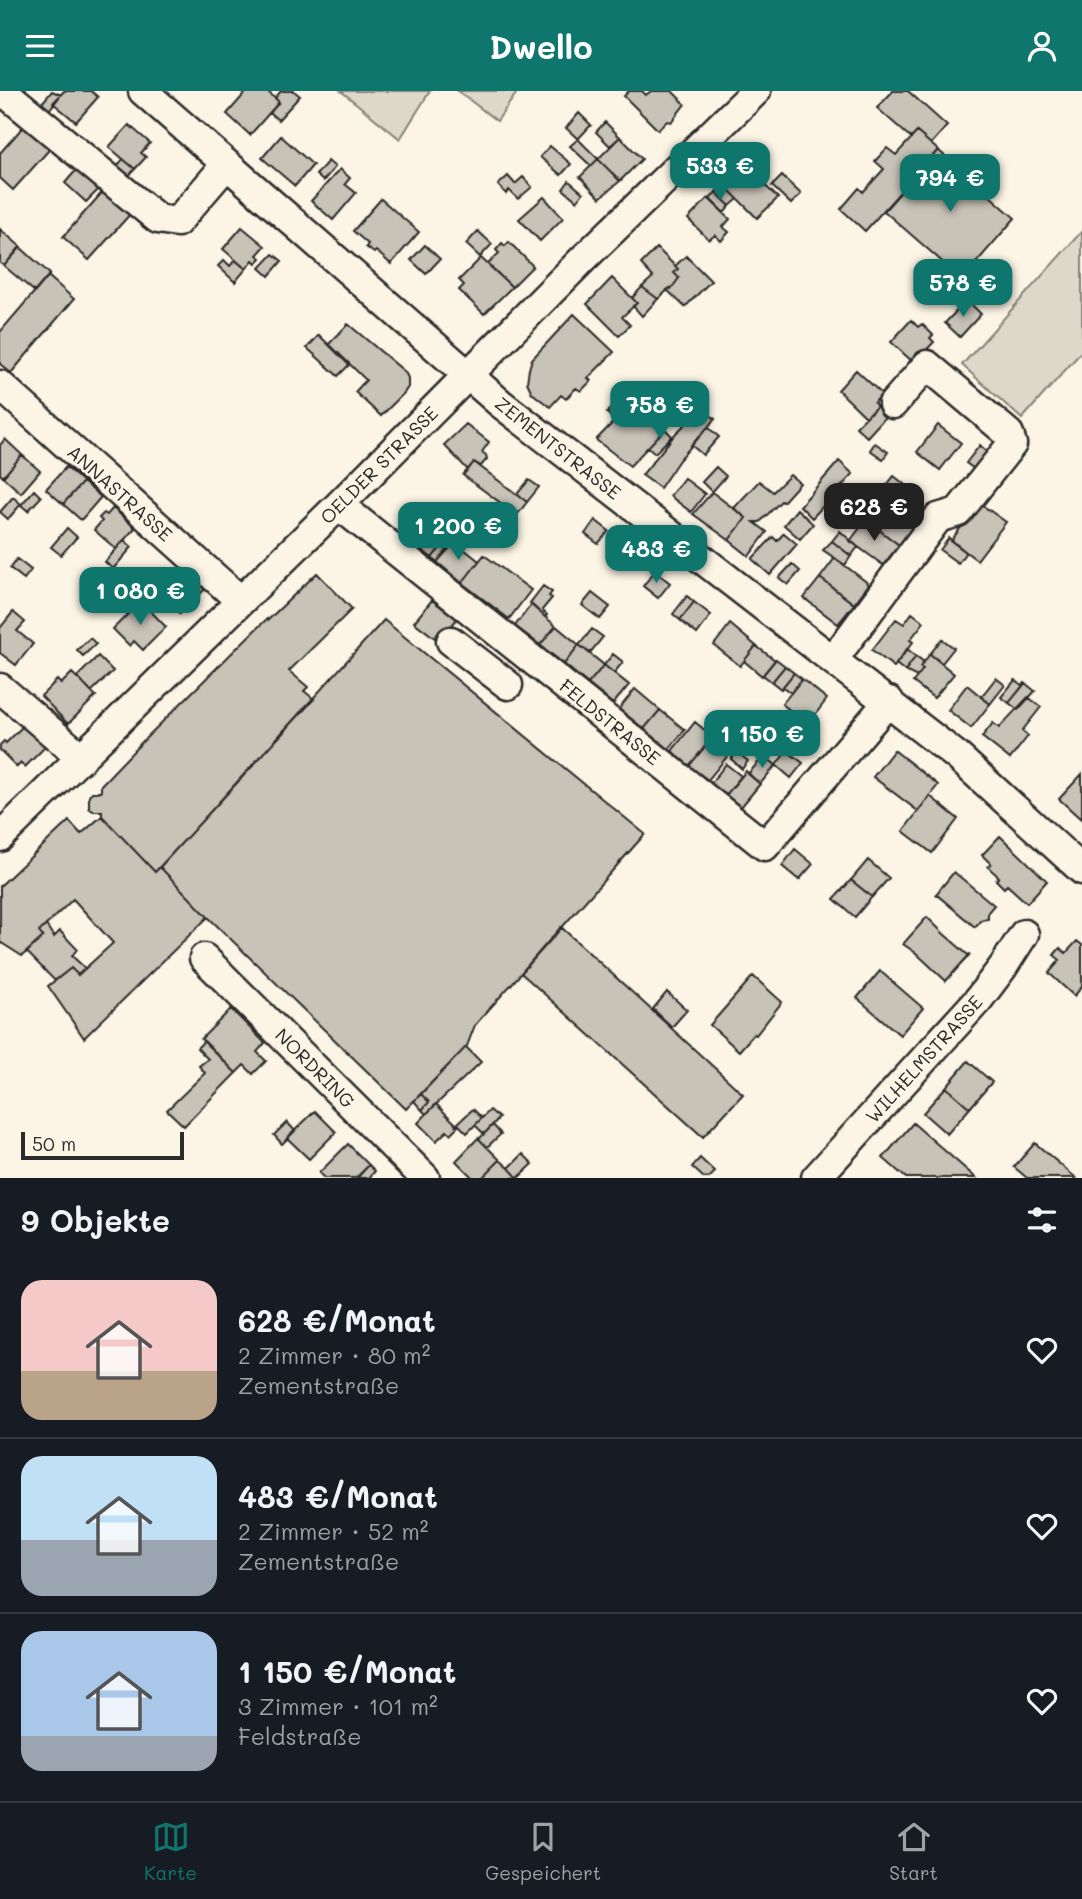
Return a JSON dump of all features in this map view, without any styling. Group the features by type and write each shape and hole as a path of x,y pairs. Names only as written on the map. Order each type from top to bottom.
{"street":[{"path":"2,91 159,219 177,222 226,165"},
{"name":"ZEMENTSTRASSE","path":"143,91 468,375 602,483 957,756 1082,870"},
{"name":"OELDER STRASSE","path":"0,837 339,505 584,258 757,91"},
{"path":"833,660 938,518 958,512 1012,444 1009,434 927,365 893,404"},
{"name":"ANNASTRASSE","path":"0,384 241,601"},
{"name":"FELDSTRASSE","path":"339,505 765,846 889,702"},
{"path":"451,641 508,685"},
{"path":"0,688 82,758"},
{"name":"WILHELMSTRASSE","path":"816,1178 978,1000 1024,934"},
{"name":"NORDRING","path":"204,958 425,1178"}],"shaded area":[{"path":"341,91 430,91 400,139"},
{"path":"458,91 518,91 497,121"},
{"path":"1082,231 1082,351 1022,419 962,365"}],"building":[{"path":"52,91 61,95 49,110 42,103"},
{"path":"64,91 91,91 98,97 76,122 53,103"},
{"path":"247,91 267,91 279,102 250,135 227,114"},
{"path":"281,91 294,91 300,96 278,120 270,113 279,102 275,98"},
{"path":"629,91 642,91 646,95 651,91 672,91 685,104 671,122 667,121 658,130 624,96"},
{"path":"893,91 908,91 947,126 931,144 917,132 911,138 877,108"},
{"path":"579,113 591,125 578,139 566,128"},
{"path":"30,119 56,142 13,190 0,178 0,153"},
{"path":"605,122 620,137 610,146 596,132"},
{"path":"129,125 150,143 141,153 146,157 135,169 109,147"},
{"path":"917,132 938,150 865,231 841,209 859,188 863,192 884,169 875,161 887,148 896,155"},
{"path":"281,136 313,165 295,186 262,158"},
{"path":"620,137 642,159 620,181 598,159"},
{"path":"578,139 598,159 591,166 570,146"},
{"path":"550,146 571,164 561,175 540,157"},
{"path":"938,150 1015,218 962,279 884,211"},
{"path":"123,159 135,169 125,180 106,165 110,160 117,167"},
{"path":"598,159 620,181 600,198 580,177"},
{"path":"328,161 335,167 323,181 316,175"},
{"path":"742,163 778,198 757,218 723,184"},
{"path":"78,168 100,188 86,202 65,183"},
{"path":"340,169 350,178 345,184 356,193 333,220 311,201"},
{"path":"508,176 515,184 523,177 532,187 518,199 509,190 506,194 498,185"},
{"path":"782,176 801,194 791,204 772,186"},
{"path":"569,181 583,193 577,201 563,189"},
{"path":"724,185 738,199 730,206 716,192"},
{"path":"106,188 132,212 89,260 63,237"},
{"path":"716,192 730,206 724,213 710,199"},
{"path":"544,197 563,218 540,241 519,219"},
{"path":"708,198 730,219 723,227 729,232 721,241 715,235 709,240 688,219"},
{"path":"381,199 419,232 391,264 376,251 374,253 366,247 368,244 353,231"},
{"path":"242,227 265,246 257,255 261,258 256,263 253,260 246,269 223,249"},
{"path":"0,229 21,247 4,266 0,263"},
{"path":"478,231 492,244 480,257 466,244"},
{"path":"509,242 533,266 512,287 488,264 499,253 496,250 502,243 505,246"},
{"path":"425,245 440,259 426,274 411,260"},
{"path":"20,247 50,274 35,292 4,266"},
{"path":"657,248 678,269 674,273 679,278 671,289 658,299 642,287 653,277 641,264"},
{"path":"273,254 282,261 269,276 260,268"},
{"path":"686,256 711,281 685,307 667,290 671,289 679,278 674,273 678,269 675,266"},
{"path":"481,258 512,287 484,314 459,290 464,285 459,280"},
{"path":"224,260 230,266 235,260 246,269 235,282 218,266"},
{"path":"48,276 74,299 11,373 0,364 0,332"},
{"path":"612,278 637,303 622,317 630,325 619,336 587,304"},
{"path":"642,287 658,299 642,316 633,306 637,303 632,298"},
{"path":"967,300 981,314 960,337 945,323"},
{"path":"574,314 614,352 588,378 591,381 581,391 576,388 566,399 561,395 550,407 532,393 527,382 529,369 532,359"},
{"path":"911,320 918,327 922,324 933,335 930,338 934,342 914,363 891,342"},
{"path":"348,324 405,372 408,378 408,387 404,393 381,416 355,392 366,380 329,344"},
{"path":"319,335 349,365 338,376 307,348"},
{"path":"856,370 882,394 874,403 877,406 866,417 838,390"},
{"path":"622,396 632,405 615,421 607,413"},
{"path":"877,406 887,415 867,437 856,427"},
{"path":"640,407 658,423 655,426 661,431 665,429 630,466 596,440 627,408 633,414"},
{"path":"703,408 715,419 679,460 660,488 642,475 676,433"},
{"path":"466,424 489,442 482,452 487,459 481,466 474,462 468,470 444,445"},
{"path":"938,425 961,443 940,470 917,452"},
{"path":"708,427 719,437 703,455 691,445"},
{"path":"665,429 672,436 655,453 648,447"},
{"path":"5,439 22,455 3,477 0,474 0,445"},
{"path":"875,443 888,452 883,459 870,450"},
{"path":"980,445 993,458 981,474 966,463"},
{"path":"22,455 40,471 21,493 3,477"},
{"path":"839,461 853,474 812,518 800,506"},
{"path":"474,462 527,502 517,515 463,475"},
{"path":"66,467 83,482 63,504 46,489"},
{"path":"716,467 726,476 712,492 702,482"},
{"path":"790,475 800,483 760,522 754,522 767,532 749,556 729,540 746,518 734,508 759,481 773,492"},
{"path":"894,476 913,491 906,499 887,485"},
{"path":"684,478 705,494 691,512 670,496"},
{"path":"529,480 539,487 527,502 517,494"},
{"path":"83,482 101,497 81,520 63,504"},
{"path":"887,485 906,499 899,508 881,493"},
{"path":"34,490 41,497 28,511 21,505"},
{"path":"712,492 746,518 729,540 693,514"},
{"path":"13,497 21,504 8,519 0,512"},
{"path":"881,500 914,525 899,545 866,520"},
{"path":"979,503 1006,522 977,560 951,541"},
{"path":"113,508 135,528 116,549 94,530 102,521 99,518 104,513 107,515"},
{"path":"797,509 813,524 800,539 784,525"},
{"path":"423,516 449,537 432,558 406,537"},
{"path":"595,520 609,531 598,544 585,534"},
{"path":"866,520 899,545 883,565 850,541"},
{"path":"67,528 77,537 61,555 51,547"},
{"path":"840,531 858,547 851,556 832,541"},
{"path":"784,533 797,544 770,575 752,559 773,537 777,541"},
{"path":"448,538 453,543 437,562 432,558"},
{"path":"949,538 966,552 958,563 940,550"},
{"path":"124,540 132,547 113,569 105,562"},
{"path":"832,541 851,556 845,565 823,550"},
{"path":"455,542 479,561 462,583 437,562"},
{"path":"484,555 531,590 509,619 462,583"},
{"path":"835,558 869,584 854,604 820,578"},
{"path":"17,559 31,570 24,579 10,568"},
{"path":"792,564 800,571 788,585 779,578"},
{"path":"182,569 205,589 180,614 159,593"},
{"path":"655,571 670,583 658,598 643,586"},
{"path":"317,573 352,609 289,671 308,687 304,691 314,699 155,872 102,816 102,811 89,808 89,796 92,792 101,792 101,785 143,741"},
{"path":"820,578 854,604 838,624 804,598"},
{"path":"147,581 163,597 156,603 141,587"},
{"path":"543,586 552,592 549,596 552,598 542,610 547,615 545,617 530,603"},
{"path":"141,587 156,603 149,610 133,595"},
{"path":"592,593 610,607 600,619 582,605"},
{"path":"687,596 694,602 680,620 673,614"},
{"path":"432,600 457,619 439,641 414,622"},
{"path":"141,601 166,627 143,650 134,641 130,646 113,629"},
{"path":"694,602 711,615 697,634 680,620"},
{"path":"531,605 556,626 540,645 515,626"},
{"path":"13,612 25,622 17,631 33,644 16,665 0,653 0,628"},
{"path":"912,613 924,622 894,667 872,650 896,619 904,624"},
{"path":"384,620 645,834 475,1025 467,1046 406,1109 160,867"},
{"path":"730,624 756,646 740,666 714,645"},
{"path":"556,626 579,645 564,664 540,645"},
{"path":"592,629 603,637 590,653 579,645"},
{"path":"90,638 96,644 83,656 77,650"},
{"path":"942,639 954,648 942,663 930,654"},
{"path":"579,645 604,665 588,684 564,664"},
{"path":"756,646 775,660 762,676 744,661"},
{"path":"907,649 916,656 905,671 896,664"},
{"path":"613,654 623,662 614,673 604,665"},
{"path":"930,654 954,674 934,698 913,682"},
{"path":"98,656 113,671 91,692 77,677"},
{"path":"916,656 924,662 917,677 905,671"},
{"path":"776,659 785,666 772,682 763,675"},
{"path":"604,665 629,685 613,704 588,684"},
{"path":"785,666 794,673 781,689 772,682"},
{"path":"72,673 96,696 68,724 41,696 57,680 61,684"},
{"path":"794,673 802,679 791,693 783,687"},
{"path":"996,678 1005,685 990,704 981,697"},
{"path":"802,679 827,699 808,724 782,704"},
{"path":"1015,680 1023,686 1009,703 1001,697"},
{"path":"1025,683 1035,691 1018,710 1009,703"},
{"path":"967,685 990,704 971,728 948,710"},
{"path":"635,689 660,710 644,729 619,709"},
{"path":"1028,697 1041,707 1022,731 1028,736 1010,759 982,737 993,723 999,728"},
{"path":"660,710 685,730 669,749 644,729"},
{"path":"695,722 713,737 689,766 672,751"},
{"path":"24,725 45,747 25,767 21,763 17,767 0,750 0,745 4,741 6,743"},
{"path":"712,738 730,753 708,780 689,766"},
{"path":"894,750 938,785 918,811 873,777"},
{"path":"787,751 803,763 791,778 776,765"},
{"path":"737,752 748,761 742,769 731,759"},
{"path":"764,756 776,765 760,784 748,774"},
{"path":"726,764 741,776 726,795 711,783"},
{"path":"746,771 760,784 741,807 726,795"},
{"path":"1082,774 1082,818 1081,819 1059,799"},
{"path":"930,796 958,819 932,853 903,831"},
{"path":"102,816 155,872 160,867 208,917 84,1038 48,986 71,968 78,975 113,943 73,899 39,932 43,937 22,956 0,942 0,886 69,821 81,834"},
{"path":"1000,836 1047,881 1027,903 1007,885 1004,888 996,880 999,877 988,867 991,864 982,855"},
{"path":"795,849 813,864 799,880 782,866"},
{"path":"868,860 889,878 872,897 851,880"},
{"path":"954,872 994,905 988,912 988,919 981,920 975,927 936,894"},
{"path":"851,880 872,897 855,917 834,899"},
{"path":"927,917 970,954 946,981 903,944"},
{"path":"46,925 54,937 60,931 77,949 72,956 85,968 78,975 71,968 55,981 27,952 43,937 39,932"},
{"path":"561,927 743,1094 703,1137 521,973"},
{"path":"1077,941 1082,945 1082,987 1074,996 1049,973 1060,960 1054,955 1060,948 1066,953"},
{"path":"880,971 923,1008 900,1035 857,998"},
{"path":"753,976 782,1002 756,1035 739,1051 710,1025"},
{"path":"667,992 687,1010 672,1027 653,1009"},
{"path":"231,1009 265,1043 257,1052 266,1061 253,1074 244,1065 236,1073 201,1039"},
{"path":"204,1041 236,1073 184,1126 167,1110 205,1073 199,1066 208,1059 197,1048"},
{"path":"466,1047 481,1062 426,1114 422,1110 429,1102 421,1094"},
{"path":"968,1061 992,1082 970,1108 946,1087"},
{"path":"946,1087 970,1108 947,1134 923,1113"},
{"path":"421,1094 429,1102 422,1110 414,1101"},
{"path":"436,1104 458,1126 450,1134 447,1131 436,1141 418,1123"},
{"path":"473,1109 482,1118 467,1133 456,1125"},
{"path":"490,1110 499,1118 484,1134 475,1125"},
{"path":"315,1111 336,1132 309,1159 287,1138"},
{"path":"287,1122 295,1131 282,1144 274,1135"},
{"path":"913,1123 976,1178 906,1178 883,1158"},
{"path":"493,1125 501,1134 487,1147 479,1139"},
{"path":"478,1138 500,1160 482,1178 473,1178 456,1161"},
{"path":"1035,1143 1076,1178 1027,1178 1014,1167"},
{"path":"348,1144 369,1165 356,1178 324,1178 319,1173"},
{"path":"523,1154 533,1164 518,1178 509,1168"},
{"path":"700,1158 715,1172 709,1178 704,1178 692,1167"},
{"path":"500,1160 518,1178 482,1178"},
{"path":"369,1165 375,1171 369,1178 357,1178"}]}
